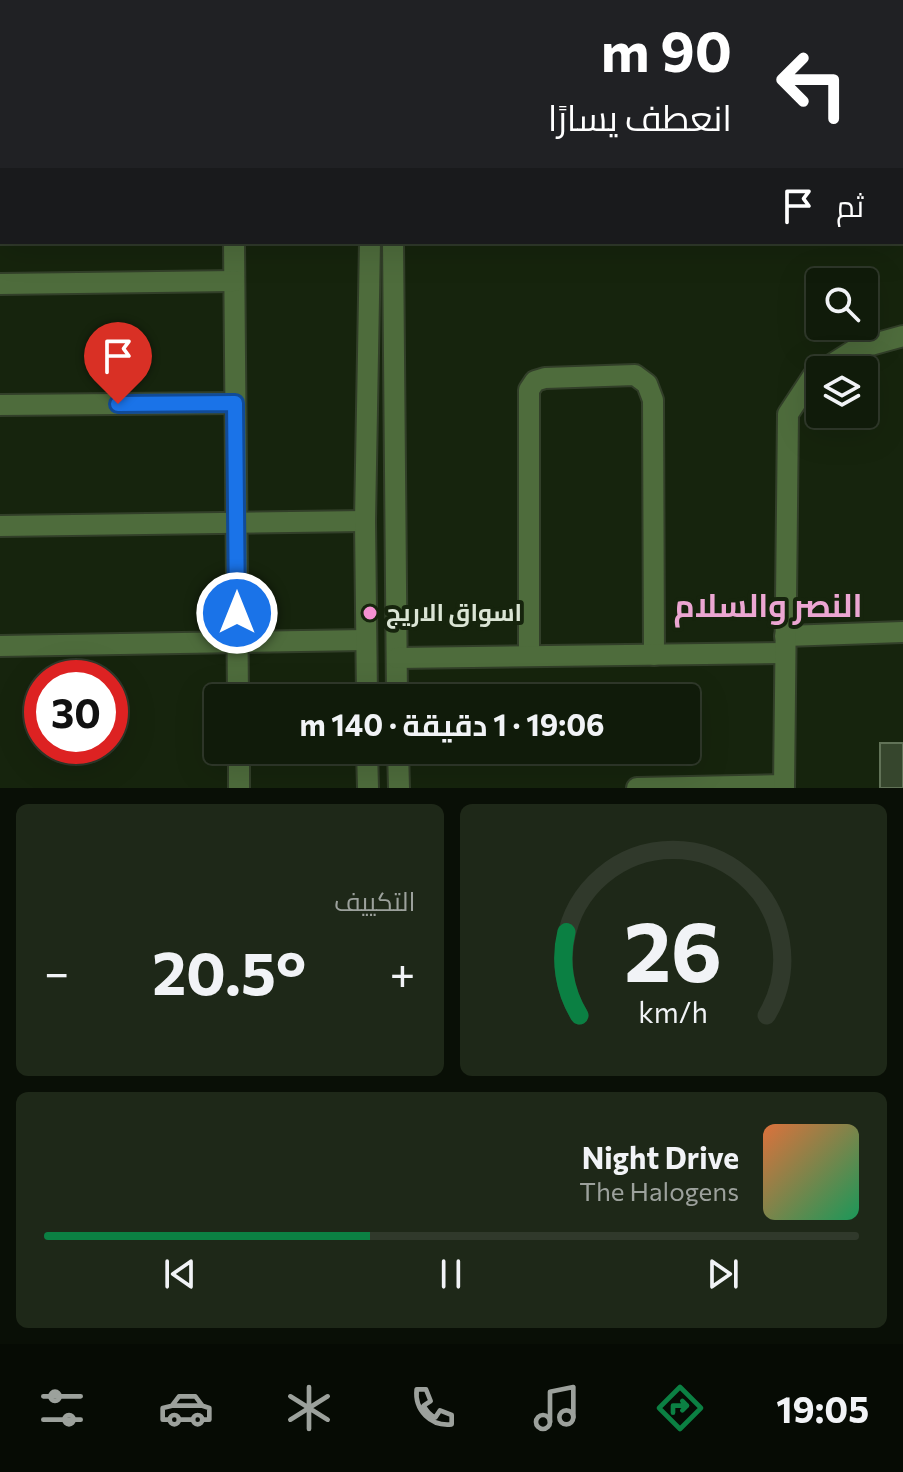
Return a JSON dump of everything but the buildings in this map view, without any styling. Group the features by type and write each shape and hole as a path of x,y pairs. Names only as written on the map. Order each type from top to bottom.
{"street":[{"path":"234,244 238,684"},
{"path":"367,684 365,521 370,244"},
{"path":"393,244 397,684"},
{"path":"0,284 234,281"},
{"path":"845,356 856,349 903,336"},
{"path":"529,656 529,390 535,381 545,378 635,375 647,384 653,400 654,655"},
{"path":"637,788 784,787 788,414 806,387"},
{"path":"0,405 235,403"},
{"path":"0,526 365,521"},
{"path":"397,658 654,655 903,632"},
{"path":"0,646 366,640"},
{"path":"239,764 239,788"},
{"path":"367,764 368,788"},
{"path":"398,764 399,788"}],"place":[{"name":"اسواق الاريج","path":"370,613"}],"district":[{"name":"النصر والسلام","path":"768,606"}],"route":[{"path":"118,404 235,403 237,613"}]}
